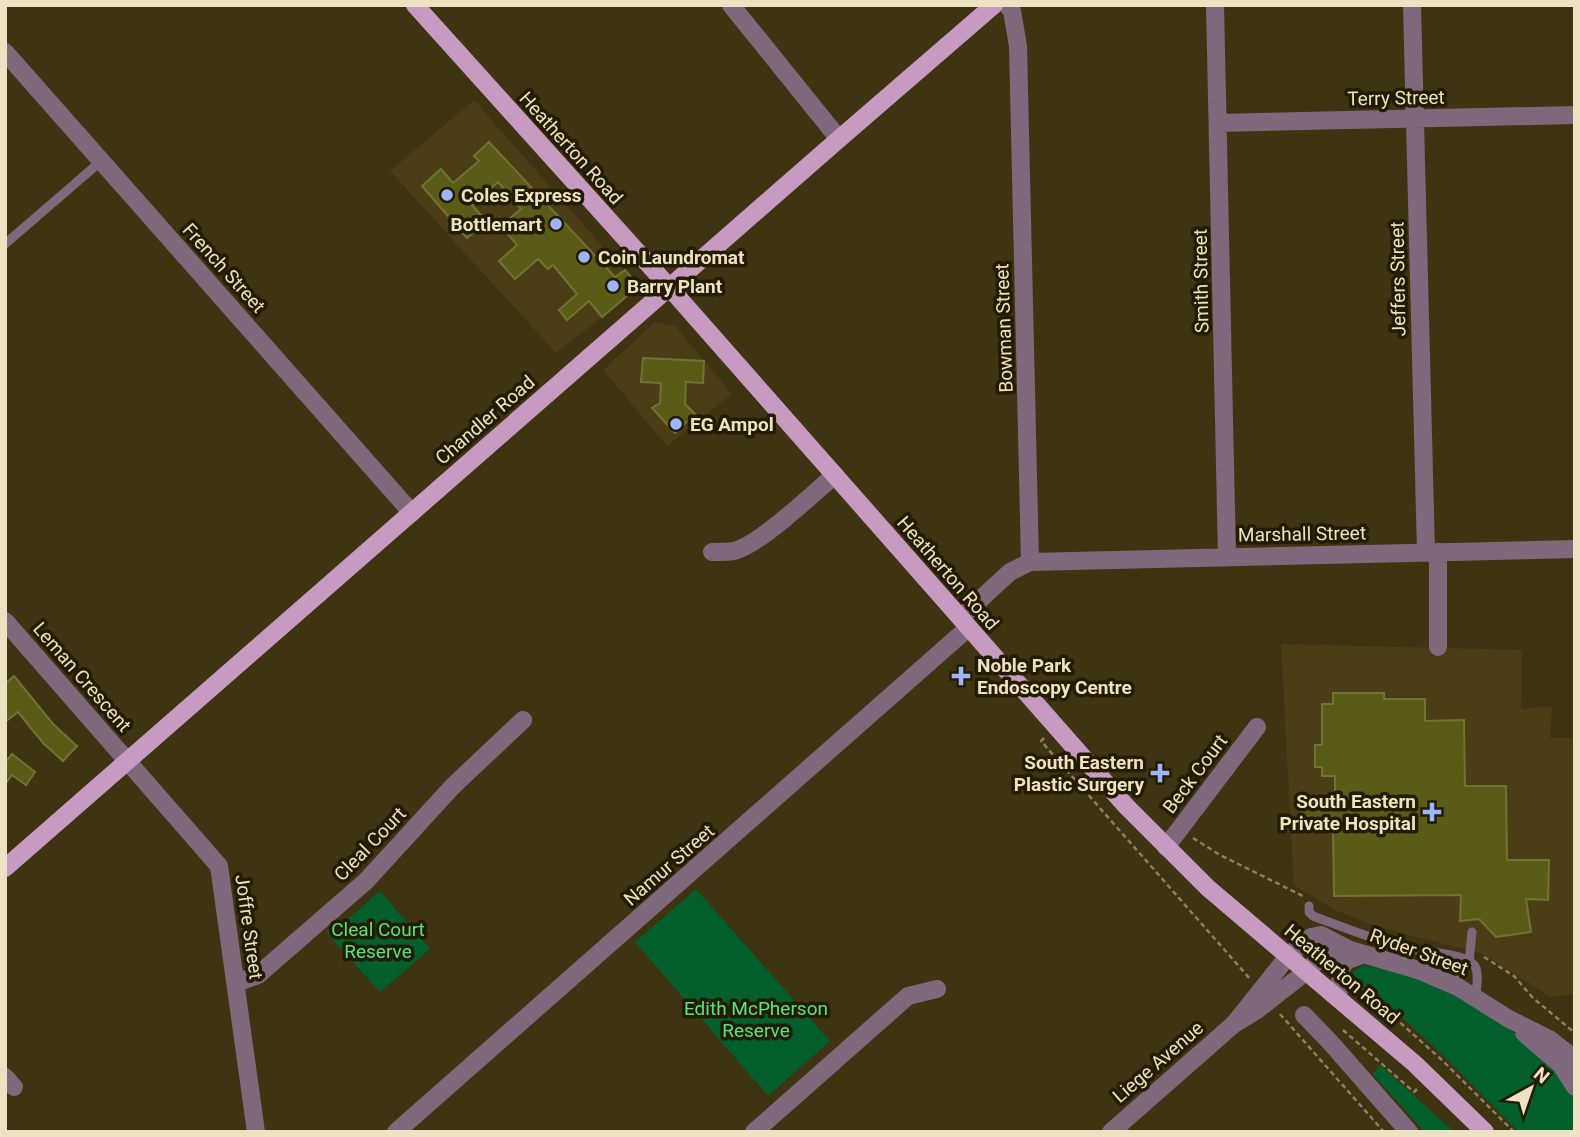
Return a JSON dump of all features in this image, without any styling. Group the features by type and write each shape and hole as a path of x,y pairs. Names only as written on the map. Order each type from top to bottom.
{"main road":[{"name":"Heatherton Road","path":"415,5 669,287 1117,797 1208,887 1429,1076 1485,1132"},
{"name":"Chandler Road","path":"5,868 995,5"}],"street":[{"path":"731,5 839,139"},
{"name":"Bowman Street","path":"1007,5 1012,11 1018,46 1030,562"},
{"name":"Smith Street","path":"1215,5 1227,557"},
{"name":"Jeffers Street","path":"1412,5 1414,118 1438,647"},
{"name":"French Street","path":"5,52 412,513"},
{"name":"Terry Street","path":"1219,124 1575,114"},
{"path":"712,552 734,551 747,546 835,475"},
{"name":"Marshall Street","path":"1030,562 1575,549"},
{"path":"964,623 1010,572 1030,562"},
{"name":"Leman Crescent","path":"5,621 128,761"},
{"name":"Namur Street","path":"399,1131 964,623"},
{"name":"Cleal Court","path":"236,983 258,975 366,881 453,786 523,720"},
{"name":"Beck Court","path":"1166,847 1257,727"},
{"name":"Joffre Street","path":"128,761 219,866 256,1132"},
{"name":"Ryder Street","path":"1289,956 1317,935 1326,936 1357,952 1418,970 1451,984 1509,1019 1549,1039 1575,1059"},
{"name":"Ryder Street","path":"1307,971 1327,951 1357,952"},
{"path":"1338,998 1343,963 1357,952"},
{"name":"Liege Avenue","path":"1111,1132 1234,1024 1289,956"},
{"name":"Liege Avenue","path":"1234,1024 1257,1010 1307,971"},
{"path":"754,1132 908,996 937,989"},
{"path":"1304,1015 1409,1132"},
{"name":"Ryder Street","path":"1509,1019 1561,1065 1575,1087"}],"lane":[{"path":"5,244 100,162"},
{"path":"1310,904 1309,912 1313,916 1370,936 1419,950 1470,956"},
{"path":"1472,932 1470,956 1476,971 1476,997"},
{"path":"1451,984 1460,965 1470,956"}],"path":[{"path":"1044,738 1041,741 1261,992"},
{"path":"1193,838 1220,855 1303,896 1310,904"},
{"path":"1470,956 1517,979 1533,998 1575,1033"},
{"path":"1352,981 1373,996 1443,1061 1514,1132"},
{"path":"1281,1015 1384,1132"},
{"path":"1336,1024 1414,1092 1443,1061"}],"shaded area":[{"path":"474,100 639,288 556,353 390,171"},
{"name":"EG Ampol","path":"655,322 676,327 732,394 667,446 603,370"},
{"name":"South Eastern Private Hospital","path":"1281,644 1522,650 1521,709 1552,706 1550,738 1575,738 1575,994 1551,997 1481,953 1378,927 1335,910 1294,885"}],"green space":[{"name":"Edith McPherson Reserve","path":"696,889 830,1041 768,1096 635,942"},
{"name":"Cleal Court Reserve","path":"380,891 430,949 380,992 326,932 347,920"},
{"path":"1364,965 1407,975 1447,991 1517,1035 1555,1068 1566,1082 1574,1102 1573,1132 1519,1132 1448,1060 1381,998 1377,990 1373,993 1356,981 1352,972"},
{"path":"1380,1065 1454,1132 1424,1132 1373,1074"}],"building":[{"path":"489,142 615,277 625,270 635,281 634,290 602,317 589,301 567,320 559,310 577,294 553,265 548,269 538,259 515,279 499,261 517,245 501,226 521,209 498,182 472,205 486,221 467,238 422,186 441,169 453,183 479,161 474,156"},
{"path":"643,358 704,361 703,383 686,382 685,404 695,414 675,433 652,408 660,403 661,383 641,382"},
{"path":"14,676 53,724 77,746 63,761 43,743 18,712 5,722 5,684"},
{"path":"1333,693 1384,693 1384,699 1425,699 1425,721 1464,720 1465,786 1506,786 1507,860 1549,860 1548,900 1526,899 1531,932 1496,937 1479,919 1460,921 1461,895 1334,896 1333,829 1301,829 1301,798 1335,798 1335,776 1322,776 1322,767 1315,767 1315,745 1322,745 1322,704 1333,704"},
{"path":"12,754 35,772 26,785 12,775 5,784 5,763"}],"place":[{"name":"Coles Express","path":"447,195"},
{"name":"Bottlemart","path":"556,224"},
{"name":"Coin Laundromat","path":"584,257"},
{"name":"Barry Plant","path":"613,286"},
{"name":"EG Ampol","path":"676,424"},
{"name":"Noble Park Endoscopy Centre","path":"961,676"},
{"name":"South Eastern Plastic Surgery","path":"1160,773"},
{"name":"South Eastern Private Hospital","path":"1432,812"}]}
